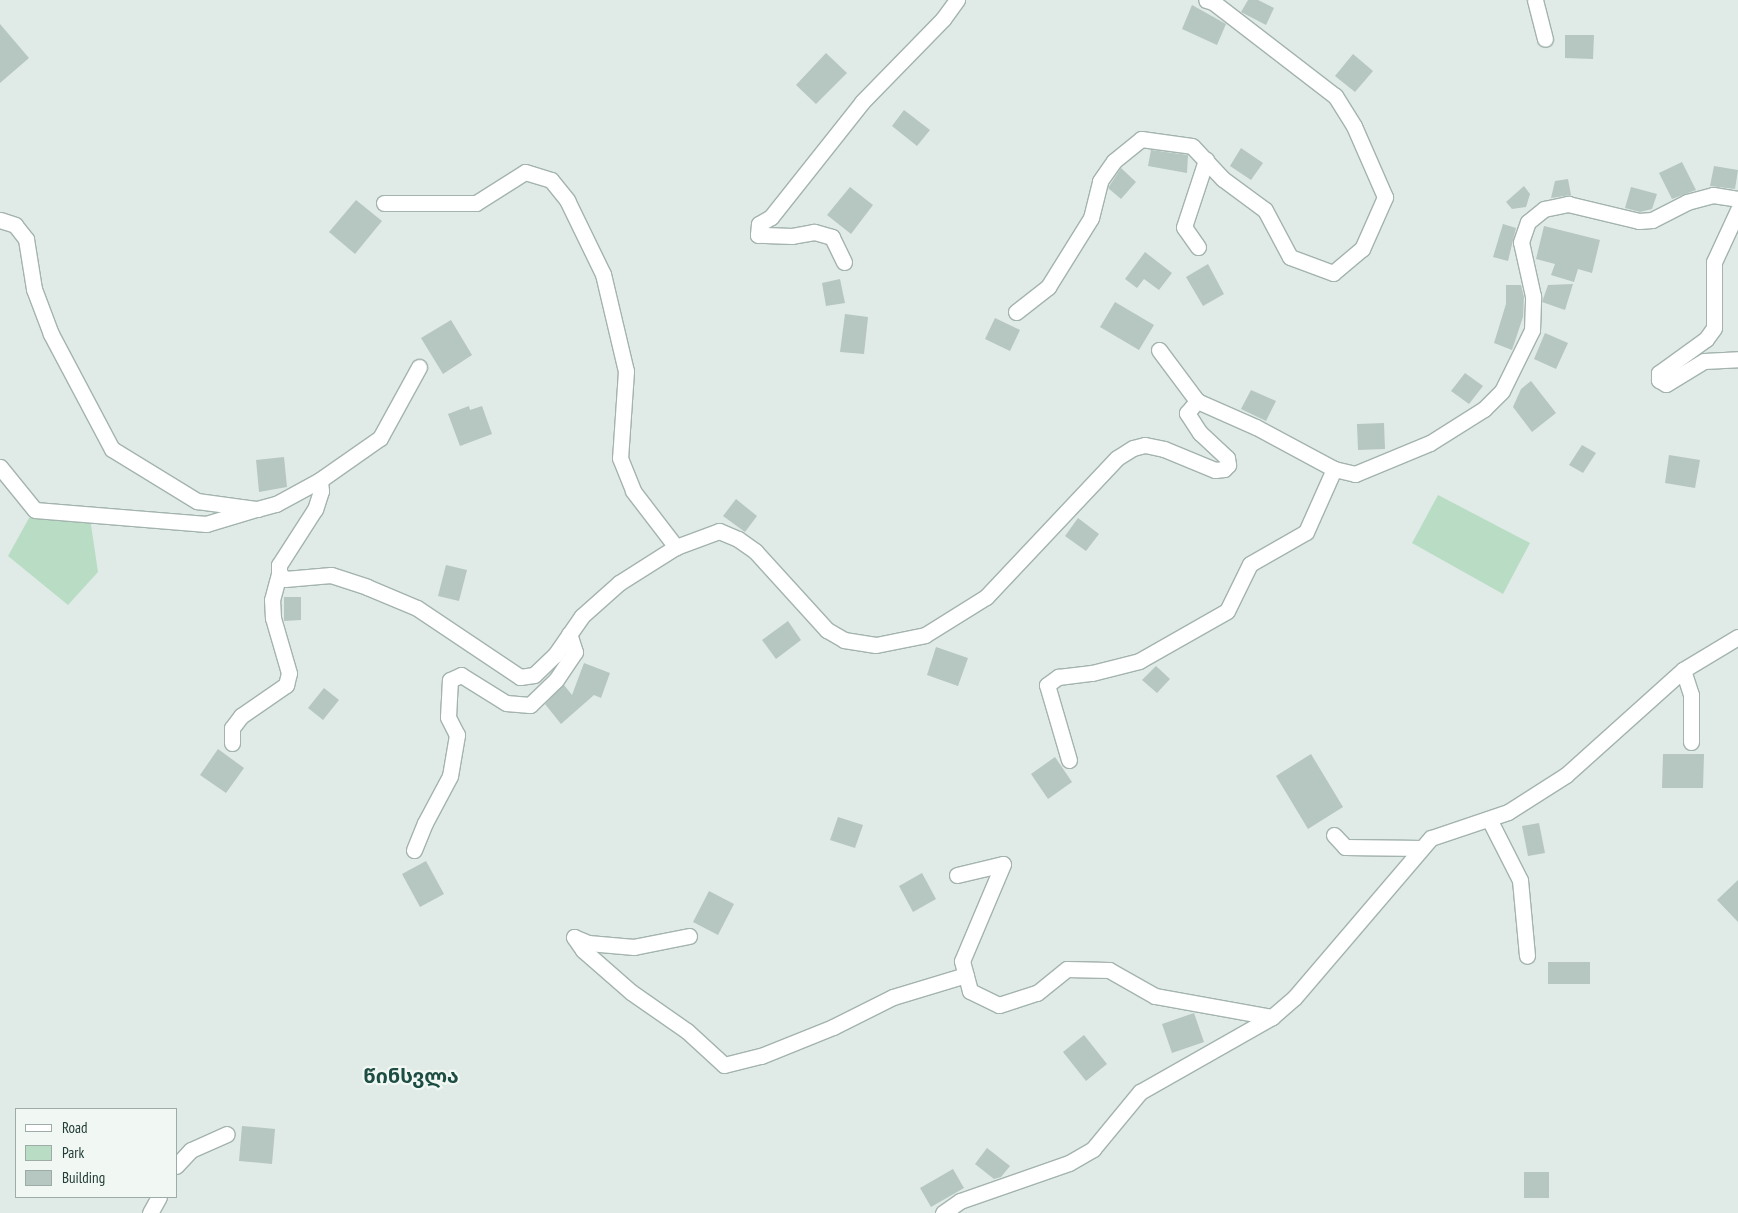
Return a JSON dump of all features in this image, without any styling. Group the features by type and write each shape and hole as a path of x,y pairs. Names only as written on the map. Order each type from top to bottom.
{"street":[{"path":"844,262 832,237 814,232 792,236 758,235 759,224 771,217 862,102 942,19 956,0"},
{"path":"1016,312 1048,287 1092,218 1100,181 1114,161 1141,139 1192,146 1223,179 1265,210 1290,257 1333,273 1362,249 1385,197 1354,126 1335,96 1229,13 1206,0"},
{"path":"1536,0 1545,39"},
{"path":"1198,247 1184,227 1206,160"},
{"path":"384,203 476,203 526,172 551,180 567,200 603,274 626,371 620,458 633,491 676,547"},
{"path":"1159,350 1197,401 1256,427 1334,469 1355,474 1430,443 1484,409 1502,391 1532,330 1533,296 1521,242 1528,222 1544,210 1568,204 1646,221 1687,202 1713,195 1738,199"},
{"path":"1738,210 1714,262 1714,328 1706,340 1659,373 1659,380 1666,384 1704,361 1738,359"},
{"path":"0,220 15,225 26,239 34,289 51,334 112,449 197,501 257,509"},
{"path":"0,467 35,510 206,524 276,504 320,480 380,438 419,367"},
{"path":"279,573 285,579 331,575 367,586 416,608 520,678 534,676 555,655 582,616 619,583 676,547 719,531 738,539 755,551 827,630 844,640 876,645 925,635 986,598 1117,458 1133,448 1145,445 1164,449 1215,470 1224,469 1228,465 1227,458 1200,432 1187,413 1197,401"},
{"path":"1069,760 1047,685 1058,677 1092,673 1139,661 1227,611 1250,564 1306,532 1334,469"},
{"path":"232,743 232,728 241,716 286,685 290,673 273,618 272,600 279,566 315,509 321,491 320,480"},
{"path":"414,850 425,823 450,776 457,735 448,717 450,680 461,675 506,703 530,705 556,680 575,652 569,634"},
{"path":"943,1213 960,1201 1069,1163 1093,1149 1140,1092 1272,1017 1295,997 1431,838 1508,812 1566,775 1683,670 1738,637"},
{"path":"1683,670 1691,695 1690,742"},
{"path":"1488,819 1520,880 1527,956"},
{"path":"1334,834 1345,847 1422,848"},
{"path":"958,875 1003,864 962,961 970,991 999,1006 1037,993 1067,969 1109,970 1155,996 1272,1017"},
{"path":"689,936 634,947 588,944 574,937 583,950 631,992 687,1031 724,1065 761,1056 824,1031 893,996 966,975"},
{"path":"178,1164 191,1150 227,1134"},
{"path":"150,1213 158,1198"}],"green space":[{"path":"1438,495 1530,543 1503,594 1412,543"},
{"path":"29,518 90,518 98,572 68,605 8,556"}],"building":[{"path":"1248,0 1258,0 1274,8 1266,25 1241,12"},
{"path":"1192,5 1226,24 1217,45 1182,29"},
{"path":"0,24 29,58 0,83"},
{"path":"1565,35 1594,35 1593,59 1565,58"},
{"path":"826,53 847,73 816,104 796,85"},
{"path":"1353,54 1373,71 1355,92 1335,76"},
{"path":"904,110 930,130 917,146 892,126"},
{"path":"1241,148 1263,163 1251,180 1230,166"},
{"path":"1151,150 1188,155 1187,173 1148,166"},
{"path":"1682,162 1696,190 1672,199 1659,173"},
{"path":"1714,166 1738,170 1735,189 1710,186"},
{"path":"1121,168 1136,182 1121,199 1108,188"},
{"path":"1568,179 1571,195 1551,198 1555,181"},
{"path":"1524,186 1530,194 1526,207 1512,209 1506,202"},
{"path":"850,187 873,205 851,234 827,215"},
{"path":"1631,187 1657,194 1652,209 1640,212 1625,208"},
{"path":"356,200 382,221 355,254 329,232"},
{"path":"1503,224 1516,228 1508,261 1493,257"},
{"path":"1544,226 1600,240 1592,273 1578,269 1574,282 1551,275 1555,264 1536,259"},
{"path":"1145,252 1172,273 1159,290 1144,279 1137,288 1125,279"},
{"path":"1208,264 1224,294 1203,306 1186,277"},
{"path":"840,279 845,303 826,306 822,283"},
{"path":"1573,284 1565,310 1542,302 1548,285"},
{"path":"1506,285 1521,285 1524,297 1523,317 1512,350 1494,343 1506,304"},
{"path":"1115,302 1154,325 1139,350 1100,327"},
{"path":"845,314 868,317 864,354 840,352"},
{"path":"995,318 1020,330 1010,351 985,339"},
{"path":"451,320 472,355 443,374 421,338"},
{"path":"1545,333 1568,343 1556,369 1534,359"},
{"path":"1465,373 1483,386 1469,404 1451,391"},
{"path":"1531,381 1556,413 1532,432 1513,407 1521,389"},
{"path":"1251,390 1276,401 1266,421 1241,409"},
{"path":"469,406 470,410 482,406 492,434 460,446 448,414"},
{"path":"1384,423 1385,449 1358,450 1357,424"},
{"path":"1582,445 1596,453 1583,473 1569,465"},
{"path":"1669,455 1700,460 1695,488 1665,483"},
{"path":"284,457 287,487 259,492 256,460"},
{"path":"736,499 757,516 745,532 723,516"},
{"path":"1078,518 1099,534 1086,551 1065,536"},
{"path":"446,565 467,570 459,601 438,596"},
{"path":"284,597 301,597 301,620 284,621"},
{"path":"788,621 801,640 776,659 762,640"},
{"path":"936,647 968,658 958,686 927,675"},
{"path":"584,663 610,673 601,698 594,695 561,724 545,704 564,685 572,695"},
{"path":"1156,666 1170,679 1157,693 1142,680"},
{"path":"324,688 339,700 323,720 308,708"},
{"path":"218,749 244,768 226,793 200,775"},
{"path":"1311,754 1343,807 1308,829 1276,776"},
{"path":"1663,754 1704,754 1703,788 1662,788"},
{"path":"1055,757 1072,782 1048,799 1031,774"},
{"path":"838,817 863,825 855,848 830,840"},
{"path":"1539,823 1545,853 1528,856 1522,826"},
{"path":"426,861 444,894 420,907 402,874"},
{"path":"922,873 936,899 913,912 899,886"},
{"path":"1738,880 1738,922 1717,900"},
{"path":"709,891 734,904 718,935 693,922"},
{"path":"1548,962 1590,962 1590,984 1548,984"},
{"path":"1194,1013 1204,1042 1172,1053 1162,1024"},
{"path":"1084,1035 1107,1064 1086,1081 1063,1052"},
{"path":"242,1126 275,1129 272,1164 239,1161"},
{"path":"987,1148 1010,1166 1001,1177 994,1179 975,1164"},
{"path":"953,1169 964,1188 931,1207 920,1188"},
{"path":"1524,1172 1549,1172 1549,1198 1524,1198"}],"district":[{"name":"წინსვლა","path":"411,1076"}]}
